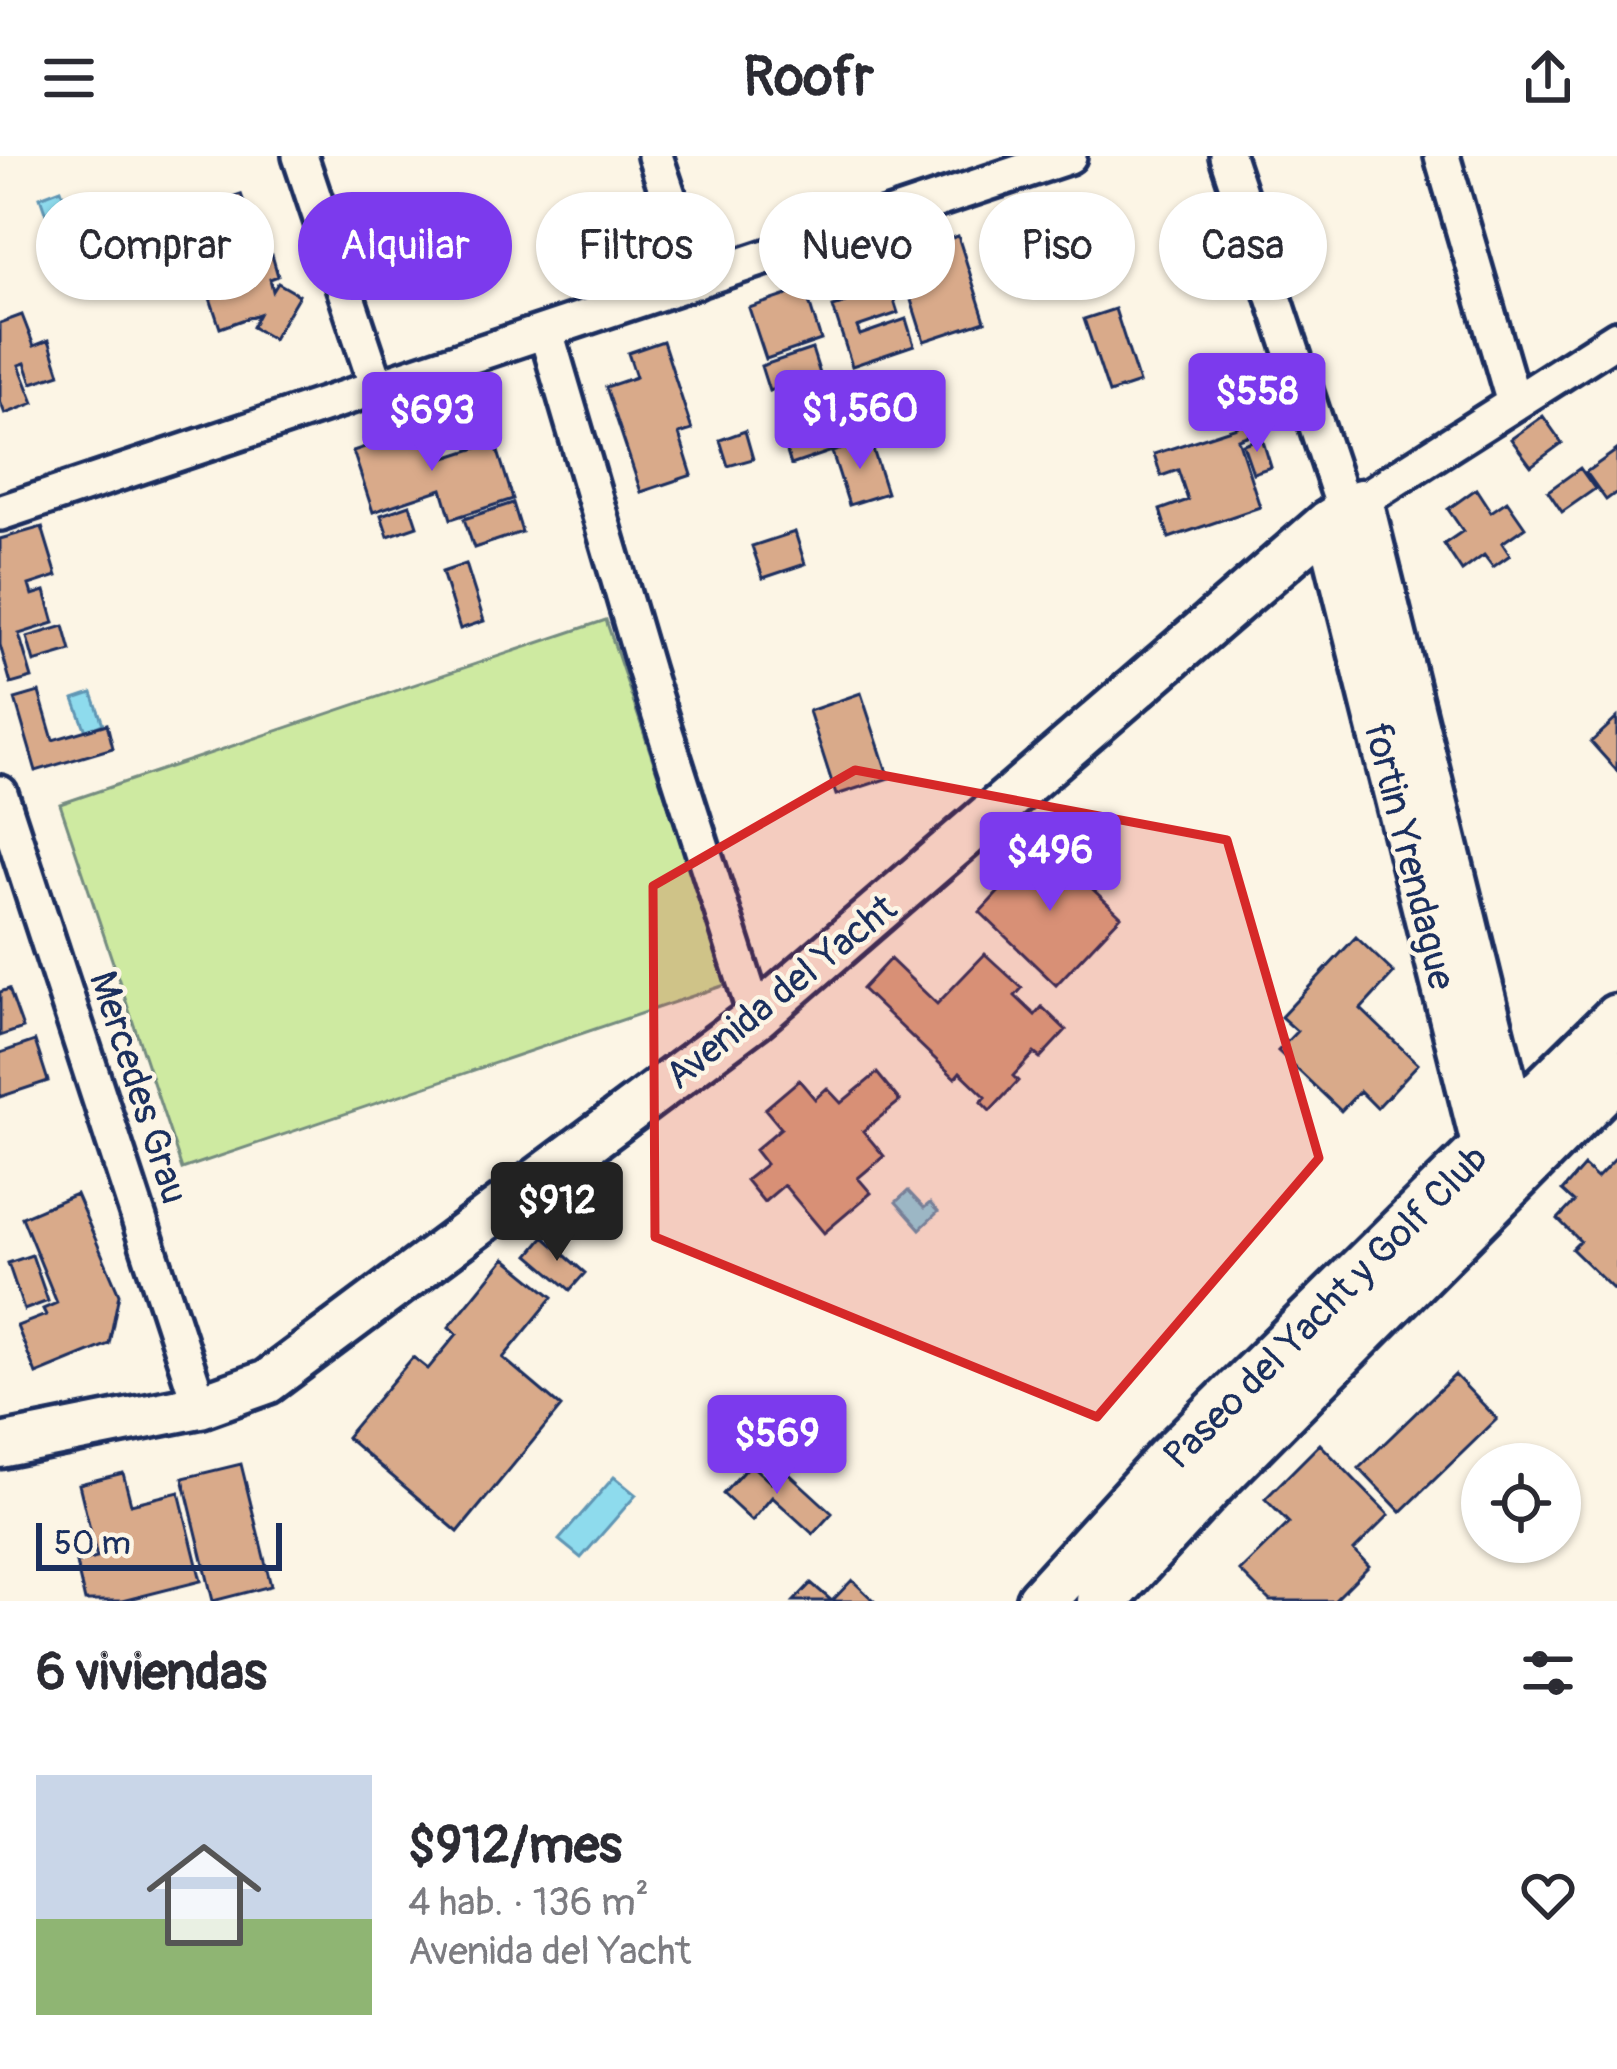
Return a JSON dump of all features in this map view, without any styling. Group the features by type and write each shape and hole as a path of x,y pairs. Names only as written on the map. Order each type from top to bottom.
{"main road":[{"name":"Paseo del Yacht y Golf Club","path":"1102,1601 1509,1153 1617,1019"},
{"name":"Paseo del Yacht y Golf Club","path":"1041,1601 1170,1459 1509,1153 1617,1074"}],"street":[{"path":"300,156 377,387"},
{"path":"655,156 667,192"},
{"path":"735,268 1069,156"},
{"name":"fortin Yrendague","path":"1227,156 1344,511 1509,1153"},
{"path":"1442,156 1514,403"},
{"path":"0,513 641,300"},
{"path":"547,332 646,671 756,1017"},
{"name":"Avenida del Yacht","path":"0,1446 200,1406 267,1382 756,1017 1344,511 1617,338"},
{"name":"Mercedes Grau","path":"0,794 200,1406"}],"highlighted area":[{"path":"855,770 1227,840 1319,1158 1097,1417 655,1237 653,886"}],"green space":[{"path":"606,620 728,984 182,1169 60,804"}],"water":[{"path":"92,693 103,724 86,731 74,699"},
{"path":"908,1191 924,1208 930,1203 938,1212 920,1229 896,1202"},
{"path":"614,1477 636,1495 581,1558 559,1540"}],"building":[{"path":"955,237 985,321 924,341 911,300 955,300"},
{"path":"278,283 298,294 273,339 252,327 259,314 220,328 211,300 274,300"},
{"path":"773,300 808,300 821,340 766,359 749,308"},
{"path":"894,300 898,313 857,327 860,335 906,319 914,345 852,366 833,307"},
{"path":"1115,309 1139,383 1109,393 1084,319"},
{"path":"22,315 34,346 49,340 60,374 32,383 25,363 19,365 34,403 5,414 0,401 0,323"},
{"path":"663,341 692,430 679,434 692,475 641,492 606,387 636,377 628,353"},
{"path":"812,349 820,374 799,381 804,396 785,402 780,387 769,391 761,366"},
{"path":"1253,385 1267,429 1238,439 1260,507 1169,538 1160,510 1188,500 1178,470 1161,476 1154,454 1237,427 1227,393"},
{"path":"1543,416 1562,443 1531,466 1511,439"},
{"path":"821,420 832,451 791,465 781,433"},
{"path":"425,427 436,461 495,442 513,499 451,519 442,489 373,512 353,451"},
{"path":"745,431 753,459 728,466 720,440"},
{"path":"1262,438 1271,467 1253,473 1243,444"},
{"path":"870,440 887,493 849,505 832,452"},
{"path":"1617,450 1617,492 1606,500 1586,472"},
{"path":"1580,468 1595,489 1562,512 1548,491"},
{"path":"1476,489 1491,512 1507,501 1525,527 1502,543 1510,555 1493,567 1484,555 1462,571 1444,544 1463,531 1448,509"},
{"path":"513,503 522,532 474,548 464,519"},
{"path":"410,505 417,526 388,536 381,515"},
{"path":"42,527 57,576 29,585 32,595 45,591 54,623 19,634 32,678 11,684 0,645 0,539"},
{"path":"795,532 805,564 763,578 752,546"},
{"path":"466,564 484,621 460,629 442,572"},
{"path":"64,626 71,651 34,662 27,637"},
{"path":"39,692 53,740 107,724 113,748 36,771 15,699"},
{"path":"861,693 889,778 836,795 809,711"},
{"path":"1617,718 1617,771 1591,742"},
{"path":"1044,843 1121,916 1056,985 980,912"},
{"path":"1356,937 1394,973 1361,1009 1418,1064 1377,1108 1360,1091 1341,1111 1278,1051 1297,1031 1281,1017"},
{"path":"985,954 1022,988 1015,996 1035,1015 1042,1007 1066,1030 1040,1058 1034,1053 1013,1076 1018,1081 990,1111 981,1102 986,1097 960,1072 955,1078 862,989 890,959 937,1004"},
{"path":"9,989 23,1028 0,1036 0,992"},
{"path":"35,1041 48,1081 0,1097 0,1053"},
{"path":"877,1073 900,1101 863,1131 884,1156 858,1178 871,1193 824,1233 784,1185 764,1202 746,1180 766,1164 755,1150 781,1128 765,1109 799,1080 815,1099 827,1088 841,1103"},
{"path":"1617,1157 1617,1284 1613,1289 1572,1249 1580,1241 1558,1219 1574,1202 1562,1191 1584,1166 1597,1178"},
{"path":"76,1194 119,1294 109,1344 36,1374 17,1326 46,1315 43,1309 57,1303 22,1217"},
{"path":"544,1237 585,1273 570,1290 529,1255"},
{"path":"32,1255 48,1301 24,1310 8,1263"},
{"path":"505,1258 553,1297 503,1358 561,1407 458,1532 346,1437 413,1357 428,1369 457,1334 449,1327"},
{"path":"1455,1375 1497,1419 1472,1443 1461,1443 1461,1454 1401,1512 1359,1468"},
{"path":"1320,1444 1389,1515 1354,1550 1369,1566 1334,1601 1270,1601 1240,1571 1289,1523 1265,1499"},
{"path":"241,1464 271,1586 213,1601 183,1478"},
{"path":"750,1464 771,1483 784,1469 832,1513 813,1534 772,1497 752,1521 723,1494"},
{"path":"123,1473 131,1504 179,1492 201,1581 122,1601 85,1601 76,1563 97,1558 79,1484"},
{"path":"852,1580 874,1601 832,1601"},
{"path":"811,1583 832,1601 794,1601"}]}
